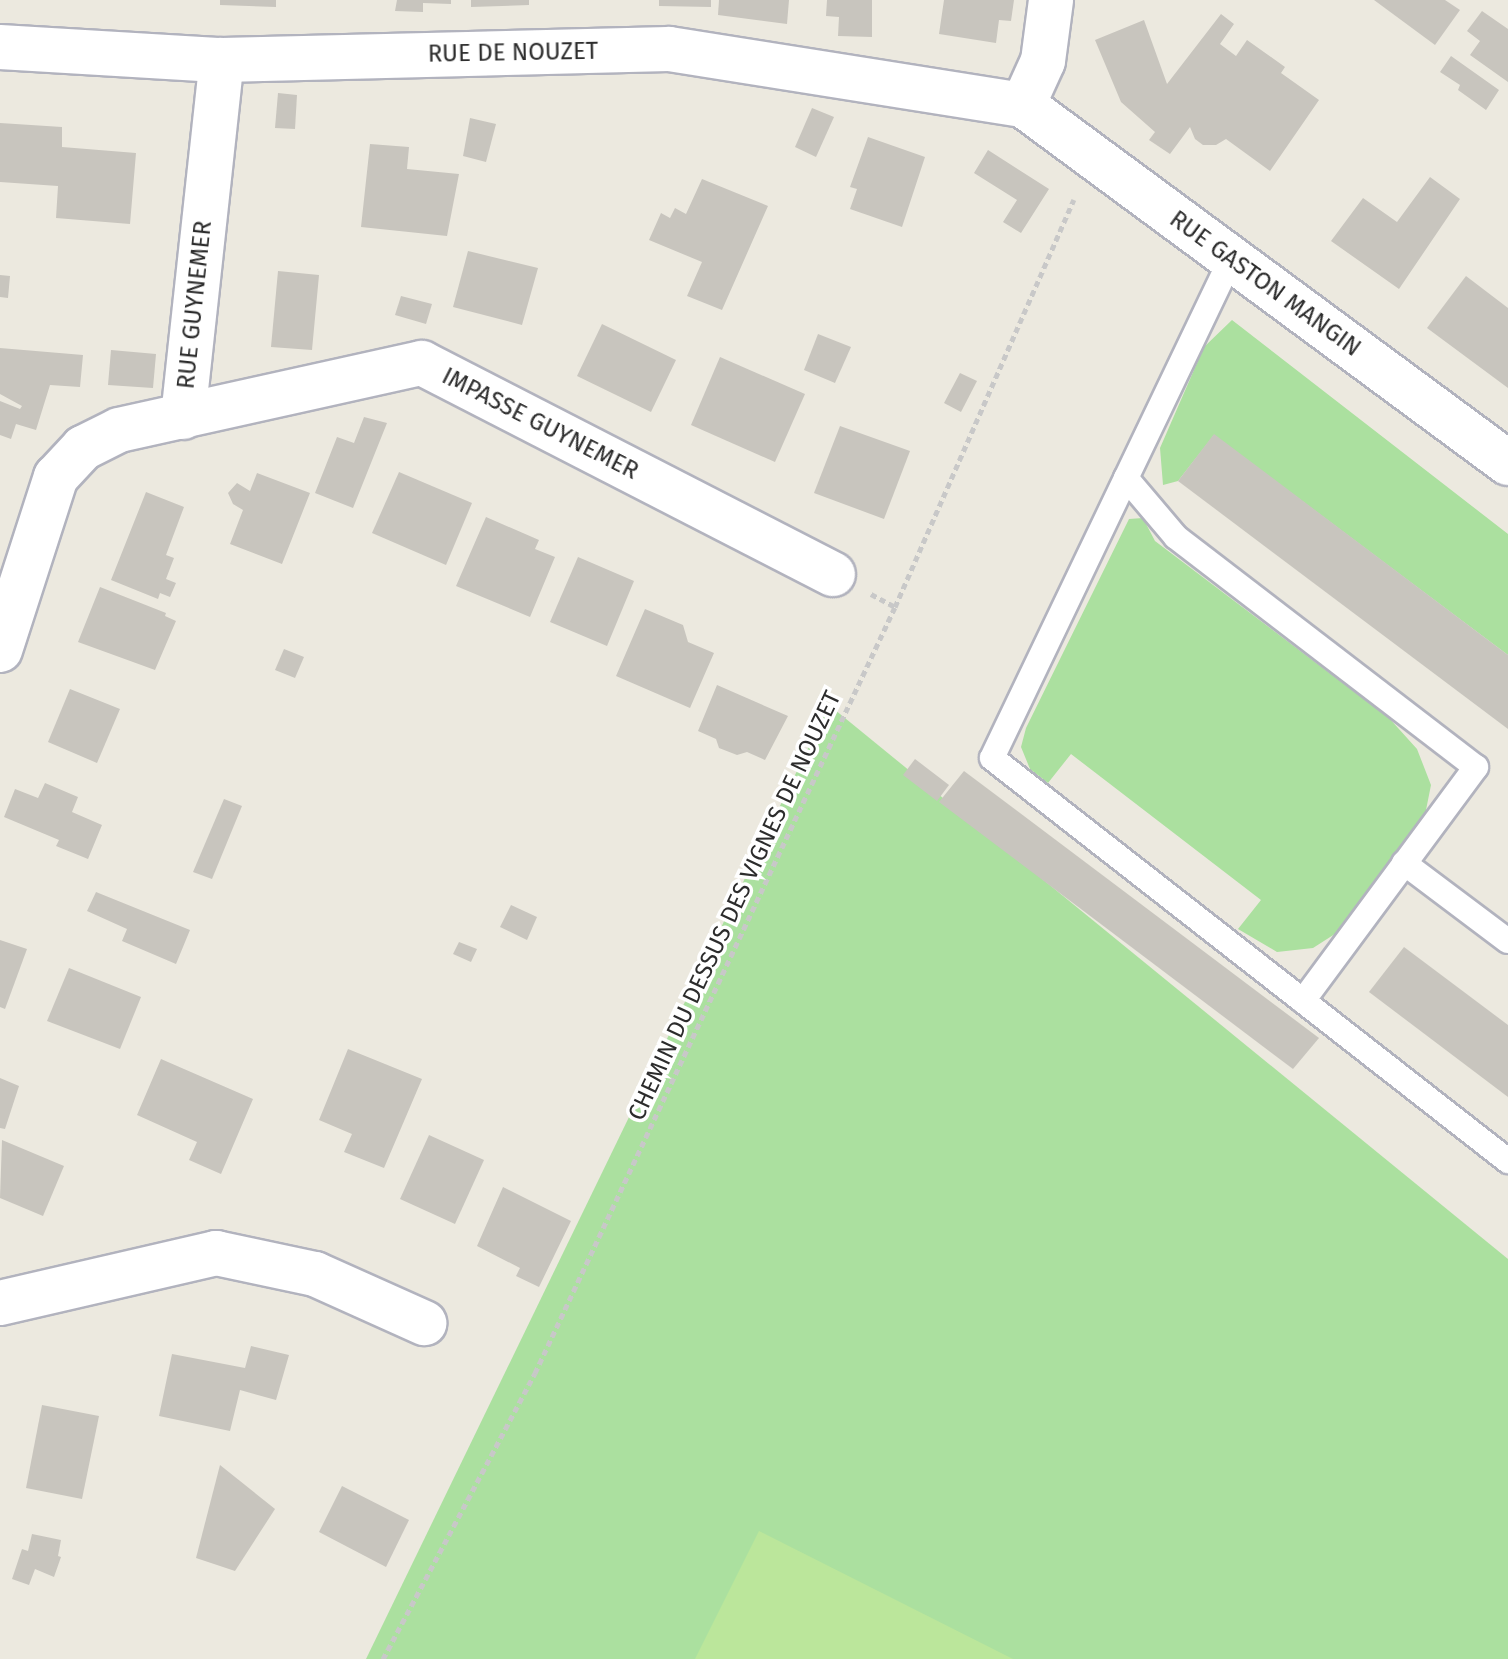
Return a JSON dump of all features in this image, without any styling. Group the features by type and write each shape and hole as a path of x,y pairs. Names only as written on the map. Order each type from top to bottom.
{"street":[{"path":"1023,105 1043,61 1051,0"},
{"name":"RUE DE NOUZET","path":"0,47 222,60 669,49 1023,105"},
{"name":"RUE GUYNEMER","path":"0,650 56,477 83,448 119,430 183,417 222,60"},
{"name":"RUE GASTON MANGIN","path":"1023,105 1508,463"},
{"name":"IMPASSE GUYNEMER","path":"183,417 422,363 833,574"},
{"path":"0,1303 216,1253 315,1274 424,1323"}],"lane":[{"path":"1231,259 992,758 1508,1161"},
{"path":"1126,478 1176,537 1476,767 1303,1001"},
{"path":"1404,863 1508,941"}],"path":[{"name":"CHEMIN DU DESSUS DES VIGNES DE NOUZET","path":"383,1659 535,1373 895,607 1093,156"}],"green space":[{"path":"1232,320 1508,534 1508,655 1214,435 1178,481 1163,485 1160,448 1204,347"},
{"path":"1143,518 1155,541 1389,718 1417,749 1431,785 1424,820 1338,932 1313,948 1277,952 1238,929 1261,900 1071,754 1048,783 1030,769 1021,747 1026,728 1129,519"},
{"path":"829,705 1508,1259 1508,1659 366,1659"},
{"path":"759,1531 1013,1659 695,1659"}],"building":[{"path":"220,0 276,0 276,7 220,5"},
{"path":"397,0 451,0 451,4 423,3 423,12 395,11"},
{"path":"471,0 529,0 529,5 471,7"},
{"path":"659,0 711,0 711,7 659,6"},
{"path":"719,0 789,0 787,24 718,15"},
{"path":"827,0 872,0 872,37 838,36 839,17 826,16"},
{"path":"944,0 1014,0 1011,21 999,20 996,43 939,34"},
{"path":"1374,0 1445,0 1460,10 1435,45"},
{"path":"1482,11 1508,29 1508,82 1470,55 1480,41 1467,31"},
{"path":"1221,14 1234,24 1220,44 1236,56 1247,40 1285,67 1281,73 1319,100 1270,171 1226,139 1216,145 1203,145 1195,139 1190,127 1170,154 1149,140 1155,132 1121,102 1095,40 1144,20 1167,84"},
{"path":"1451,56 1499,90 1486,110 1458,90 1460,85 1440,72"},
{"path":"278,93 297,95 295,129 275,128"},
{"path":"812,108 834,117 816,157 795,147"},
{"path":"470,118 496,124 486,162 463,156"},
{"path":"0,123 62,127 62,147 136,153 130,224 56,218 58,186 0,182"},
{"path":"868,137 925,157 902,227 850,209 857,189 850,187"},
{"path":"370,144 409,147 407,169 459,174 447,236 361,227"},
{"path":"988,150 1049,189 1021,233 1003,222 1017,200 974,173"},
{"path":"1430,177 1460,199 1399,289 1331,241 1363,198 1397,222"},
{"path":"702,179 768,206 722,310 687,296 702,262 649,240 661,213 670,218 675,208 686,214"},
{"path":"468,251 538,268 522,325 453,307"},
{"path":"278,271 319,275 312,350 271,347"},
{"path":"0,275 10,276 8,298 0,297"},
{"path":"1466,276 1508,308 1508,388 1427,328"},
{"path":"401,296 432,304 426,324 395,315"},
{"path":"602,324 676,360 651,412 577,376"},
{"path":"818,334 851,347 835,383 804,370"},
{"path":"0,348 83,355 80,387 50,385 36,430 16,424 11,439 0,435 0,401 20,409 22,406 0,394"},
{"path":"111,350 156,354 153,388 108,385"},
{"path":"720,357 805,394 775,462 691,425"},
{"path":"960,373 977,381 961,412 944,403"},
{"path":"364,417 387,423 353,508 315,493 337,437 354,443"},
{"path":"840,426 910,451 884,519 814,493"},
{"path":"1214,434 1508,655 1508,729 1178,481"},
{"path":"399,472 472,503 446,565 372,533"},
{"path":"257,473 310,493 282,564 230,544 243,510 233,504 228,493 237,483 250,491"},
{"path":"146,492 184,507 166,555 174,558 166,579 176,583 170,597 160,593 158,599 111,580"},
{"path":"486,517 539,540 535,549 555,557 530,617 456,586"},
{"path":"578,557 634,581 607,646 550,622"},
{"path":"100,587 166,613 165,616 176,621 155,670 78,642"},
{"path":"645,609 683,625 688,642 714,653 690,708 616,676"},
{"path":"284,649 304,657 295,678 275,670"},
{"path":"717,685 788,716 765,760 747,752 737,755 719,748 716,739 698,731"},
{"path":"70,689 120,709 97,763 48,742"},
{"path":"915,759 949,785 937,801 903,775"},
{"path":"964,771 1319,1038 1293,1069 939,802"},
{"path":"45,783 78,797 72,812 102,825 88,859 56,846 59,840 4,817 15,789 38,798"},
{"path":"224,799 242,806 212,879 193,872"},
{"path":"96,892 190,930 176,964 122,941 127,929 87,911"},
{"path":"511,905 537,917 527,940 500,927"},
{"path":"0,940 27,949 5,1009 0,1007"},
{"path":"459,942 477,949 471,962 453,954"},
{"path":"1404,947 1508,1025 1508,1097 1369,992"},
{"path":"69,968 141,997 120,1049 47,1021"},
{"path":"348,1049 422,1079 384,1168 344,1152 352,1134 319,1120"},
{"path":"161,1059 253,1099 221,1174 189,1160 197,1142 137,1115"},
{"path":"0,1078 19,1086 5,1129 0,1128"},
{"path":"429,1135 484,1160 455,1224 400,1199"},
{"path":"2,1140 64,1166 43,1216 0,1198"},
{"path":"503,1187 571,1221 539,1287 516,1276 520,1268 477,1246"},
{"path":"251,1346 289,1355 276,1400 240,1390 230,1431 159,1416 172,1354 245,1368"},
{"path":"42,1405 99,1416 82,1499 26,1488"},
{"path":"220,1465 275,1509 235,1571 196,1558"},
{"path":"342,1486 409,1520 386,1567 319,1532"},
{"path":"32,1534 61,1540 58,1556 61,1557 54,1577 35,1569 29,1585 12,1579 22,1549 28,1551"}]}
